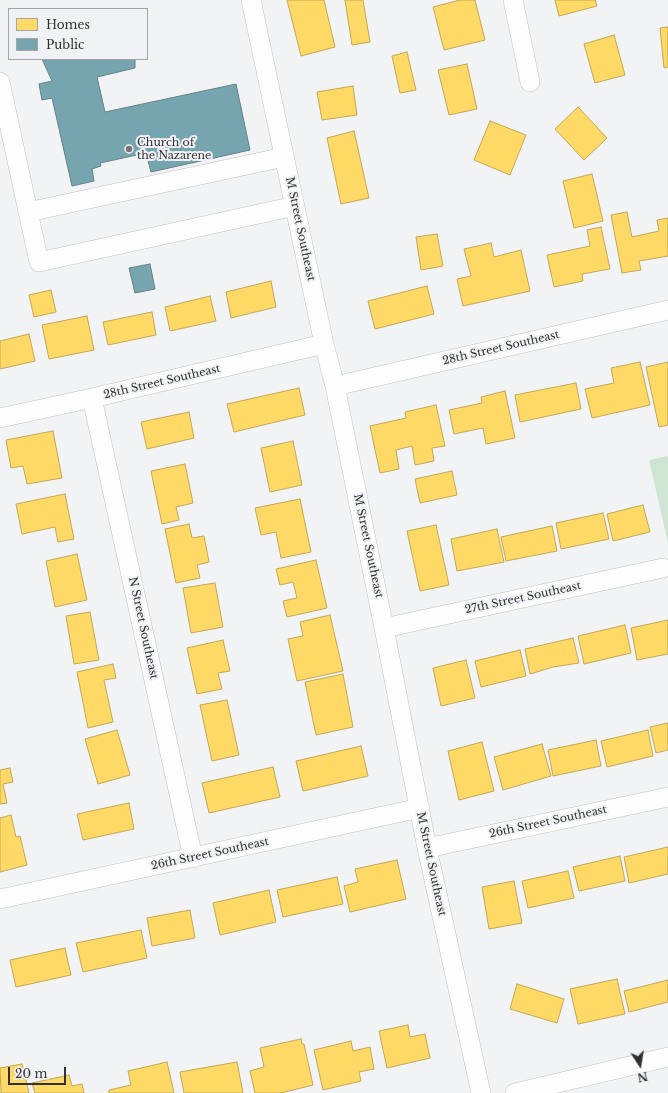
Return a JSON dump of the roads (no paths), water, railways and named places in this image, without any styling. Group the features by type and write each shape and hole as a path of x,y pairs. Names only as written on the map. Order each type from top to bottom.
{"street":[{"name":"M Street Southeast","path":"251,0 324,344 335,386 427,848 481,1093"},
{"path":"513,0 530,82"},
{"path":"0,82 39,262 295,206"},
{"path":"28,212 284,157"},
{"name":"28th Street Southeast","path":"335,386 668,310"},
{"name":"28th Street Southeast","path":"0,418 324,344"},
{"name":"N Street Southeast","path":"92,398 193,858"},
{"name":"27th Street Southeast","path":"384,628 663,568"},
{"name":"26th Street Southeast","path":"427,848 668,797"},
{"name":"26th Street Southeast","path":"0,899 420,808"},
{"path":"515,1093 668,1057"}],"place":[{"name":"Church of the Nazarene","path":"129,149"}]}
